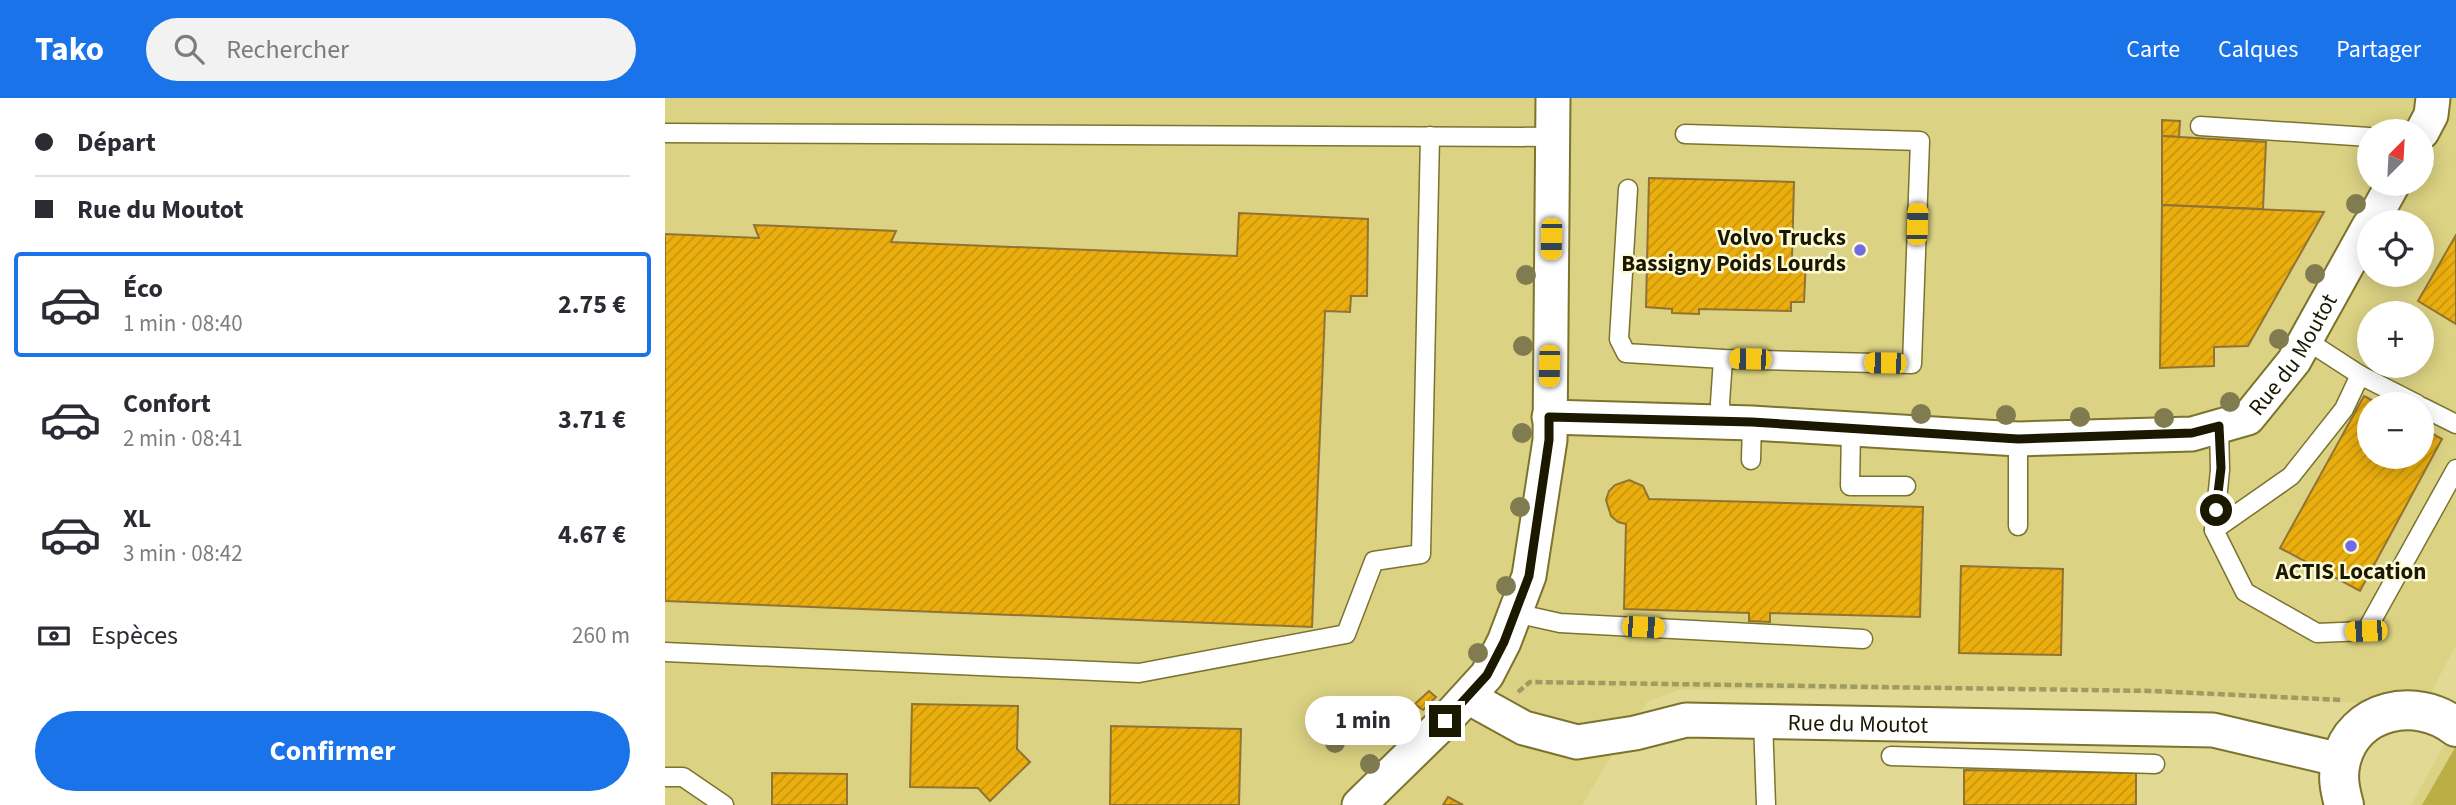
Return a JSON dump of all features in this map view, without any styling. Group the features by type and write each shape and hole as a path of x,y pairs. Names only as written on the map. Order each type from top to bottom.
{"main road":[{"path":"2344,805 2339,783 2341,760 2352,738 2371,720 2394,711 2452,711"}],"street":[{"path":"1359,805 1482,704 1487,675 1504,642 1529,576 1549,440 1553,98"},
{"path":"2429,119 2433,98"},
{"name":"Rue du Moutot","path":"1549,417 1737,422 2018,439 2192,433 2248,418 2294,360 2357,249"},
{"name":"Rue du Moutot","path":"1482,704 1524,728 1577,742 1635,733 1686,720 2213,730 2341,760"}],"lane":[{"path":"2200,126 2357,136"},
{"path":"665,132 1553,137"},
{"path":"1627,189 1619,339 1626,353 1723,359 1912,364 1920,141 1685,134"},
{"path":"665,652 1139,673 1346,634 1374,561 1421,554 1430,136"},
{"path":"2306,340 2357,373"},
{"path":"1723,359 1720,403 1737,422 1751,460"},
{"path":"2214,530 2291,476 2344,409 2359,378"},
{"path":"2366,378 2393,392"},
{"path":"2434,413 2456,424"},
{"path":"2219,426 2221,468 2214,530 2245,592 2318,634 2366,631 2456,468"},
{"path":"1851,428 1850,486 1906,486"},
{"path":"2018,439 2018,526"},
{"path":"1515,613 1560,623 1863,639"},
{"path":"1763,721 1766,805"},
{"path":"1891,756 2155,764"},
{"path":"665,777 683,777 724,805"}],"path":[{"path":"1482,704 1530,682 2153,691 2350,700"}],"shaded area":[{"path":"665,98 2456,98 2456,645 2424,706 2071,690 1678,690 1648,701 1582,805 665,805"},
{"path":"2456,723 2456,805 2411,805"},
{"path":"2456,746 2456,805 2422,805"}],"building":[{"path":"2162,120 2180,121 2179,137 2162,136"},
{"path":"2162,136 2266,142 2263,209 2162,205"},
{"path":"1649,178 1794,182 1792,259 1806,259 1804,302 1791,302 1791,311 1699,309 1699,314 1672,313 1672,309 1646,307"},
{"path":"2162,205 2324,212 2248,346 2214,347 2214,366 2160,368"},
{"path":"1239,213 1368,219 1367,296 1351,296 1350,312 1325,311 1312,627 665,601 665,234 759,238 754,225 896,231 891,242 1237,256"},
{"path":"2456,235 2456,324 2434,311 2434,301 2418,301 2426,287 2434,287 2434,273"},
{"path":"2357,409 2357,469 2426,469 2360,591 2280,548"},
{"path":"2434,435 2442,439 2434,454"},
{"path":"1629,480 1643,486 1649,499 1923,507 1920,617 1770,613 1770,622 1749,621 1749,613 1624,609 1626,524 1611,516 1606,500 1615,485"},
{"path":"1961,566 2063,569 2061,655 1959,653"},
{"path":"1429,691 1436,697 1423,710 1415,704"},
{"path":"912,704 1018,706 1017,749 1030,762 990,801 978,788 910,787"},
{"path":"1111,726 1241,729 1239,805 1110,805"},
{"path":"1964,770 2136,773 2136,805 1964,805"},
{"path":"772,773 847,774 847,805 772,805"},
{"path":"1448,797 1463,805 1443,805"}],"place":[{"name":"Volvo Trucks Bassigny Poids Lourds","path":"1860,250"},
{"name":"ACTIS Location","path":"2351,546"}],"route":[{"path":"1445,721 1487,675 1504,642 1529,576 1549,440 1549,417 1752,422 2018,439 2192,433 2219,426 2221,468 2216,510"}]}
